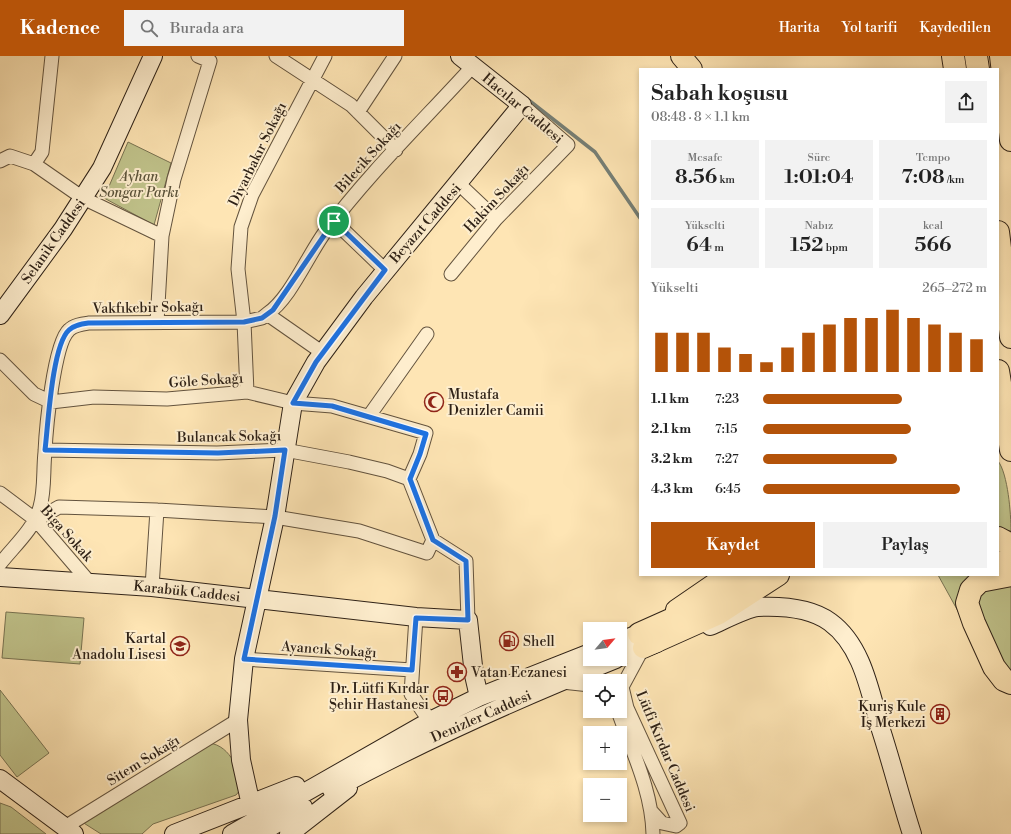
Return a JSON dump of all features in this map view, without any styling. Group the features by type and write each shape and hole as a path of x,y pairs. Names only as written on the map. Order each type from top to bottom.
{"highway":[{"path":"953,56 955,68"},
{"path":"976,56 978,68"},
{"path":"1001,56 1011,140"},
{"path":"999,240 1011,338"},
{"path":"999,377 1011,450"},
{"path":"999,450 1011,461"},
{"path":"999,539 1011,545"},
{"path":"999,576 1011,575"},
{"path":"634,641 704,605 751,576"},
{"path":"998,576 980,581 970,590 967,603 974,623 994,667 1004,680 1011,683"}],"main road":[{"name":"Selanik Caddesi","path":"0,315 63,229 102,168 153,56"},
{"path":"681,56 691,68"},
{"path":"697,56 706,68"},
{"name":"Hacılar Caddesi","path":"466,61 522,105"},
{"name":"Beyazıt Caddesi","path":"251,805 241,760 238,720 244,659 275,516 293,403 316,362 385,270 458,184 522,105"},
{"path":"999,542 1011,545"},
{"path":"999,562 1011,565"},
{"name":"Karabük Caddesi","path":"0,572 90,583 152,587 257,598 416,618 468,620"},
{"path":"627,650 634,641 726,576"},
{"path":"634,641 719,614 777,576"},
{"path":"634,641 723,621 756,608 784,607 803,610 831,622 849,642 861,665 912,834"},
{"path":"468,620 474,675 480,697"},
{"name":"Denizler Caddesi","path":"259,834 318,798 432,720 480,697 583,656"},
{"name":"Denizler Caddesi","path":"174,834 371,762 599,666"},
{"name":"Denizler Caddesi","path":"232,834 371,762"},
{"name":"Denizler Caddesi","path":"289,834 371,762"},
{"path":"0,779 65,832"},
{"path":"0,791 65,832"}],"street":[{"path":"34,164 42,152 52,56"},
{"path":"157,322 162,236 174,179 210,61 198,56"},
{"path":"276,56 351,105 396,150"},
{"name":"Diyarbakır Sokağı","path":"247,392 244,322 238,269 241,227 252,195 325,56"},
{"path":"358,112 395,56"},
{"name":"Bilecik Sokağı","path":"267,314 273,310 288,290 324,233 367,180 396,150 466,61"},
{"name":"Hacılar Caddesi","path":"522,105 568,145"},
{"name":"Hakim Sokağı","path":"451,274 496,219 568,145"},
{"path":"0,161 10,156 34,164 83,198 162,236"},
{"path":"458,184 496,219"},
{"path":"334,221 385,270"},
{"path":"267,314 323,353"},
{"name":"Vakfıkebir Sokağı","path":"0,572 36,520 42,496 45,450 59,348 68,331 76,326 89,323 244,322 262,318 267,314"},
{"path":"368,416 427,334"},
{"path":"0,360 34,394 51,402"},
{"name":"Göle Sokağı","path":"51,402 94,397 167,399 247,392 293,403 332,406 426,434 410,479"},
{"name":"Bulancak Sokağı","path":"45,450 218,453 285,450 349,462 387,471 410,479"},
{"path":"410,479 433,540 466,561 468,620"},
{"name":"Biga Sokak","path":"0,493 36,520 90,583"},
{"path":"36,520 59,507 158,510 275,516 359,530 427,553 433,540"},
{"path":"152,587 158,510"},
{"path":"416,618 411,694 421,709 432,720"},
{"name":"Lütfi Kırdar Caddesi","path":"634,641 622,687 627,708 680,823 676,826 662,823 652,812"},
{"name":"Ayancık Sokağı","path":"244,659 412,670"},
{"path":"560,682 583,684"},
{"name":"Lütfi Kırdar Caddesi","path":"621,718 647,792 652,812 653,834"},
{"name":"Sitem Sokağı","path":"65,832 238,720"}],"green space":[{"name":"Ayhan Songar Parkı","path":"128,142 171,163 154,225 104,198"},
{"path":"999,463 1007,484 1010,505 1011,531 999,530"},
{"path":"939,576 974,576 964,622"},
{"path":"1011,584 1011,672 1003,667 981,613 978,599 983,591"},
{"path":"6,612 84,618 80,664 2,658"},
{"path":"0,690 49,753 17,777 0,755"},
{"path":"205,743 220,747 231,758 240,781 241,789 236,795 153,824 142,834 101,834 79,820"},
{"path":"0,803 11,807 46,834 0,834"}],"waterway":[{"path":"526,98 595,152 639,217"}],"place":[{"name":"Mustafa Denizler Camii","path":"434,402"},
{"name":"Shell","path":"509,641"},
{"name":"Kartal Anadolu Lisesi","path":"180,646"},
{"name":"Vatan Eczanesi","path":"457,672"},
{"name":"Dr. Lütfi Kırdar Şehir Hastanesi","path":"443,696"},
{"name":"Kuriş Kule İş Merkezi","path":"940,714"}],"route":[{"path":"334,221 385,270 316,362 293,403 332,406 426,434 410,479 433,540 466,561 468,620 416,618 412,670 244,659 275,516 285,450 218,453 45,450 59,348 68,331 76,326 89,323 119,321 177,323 244,322 262,318 273,310 288,290 324,233 334,221"}]}
